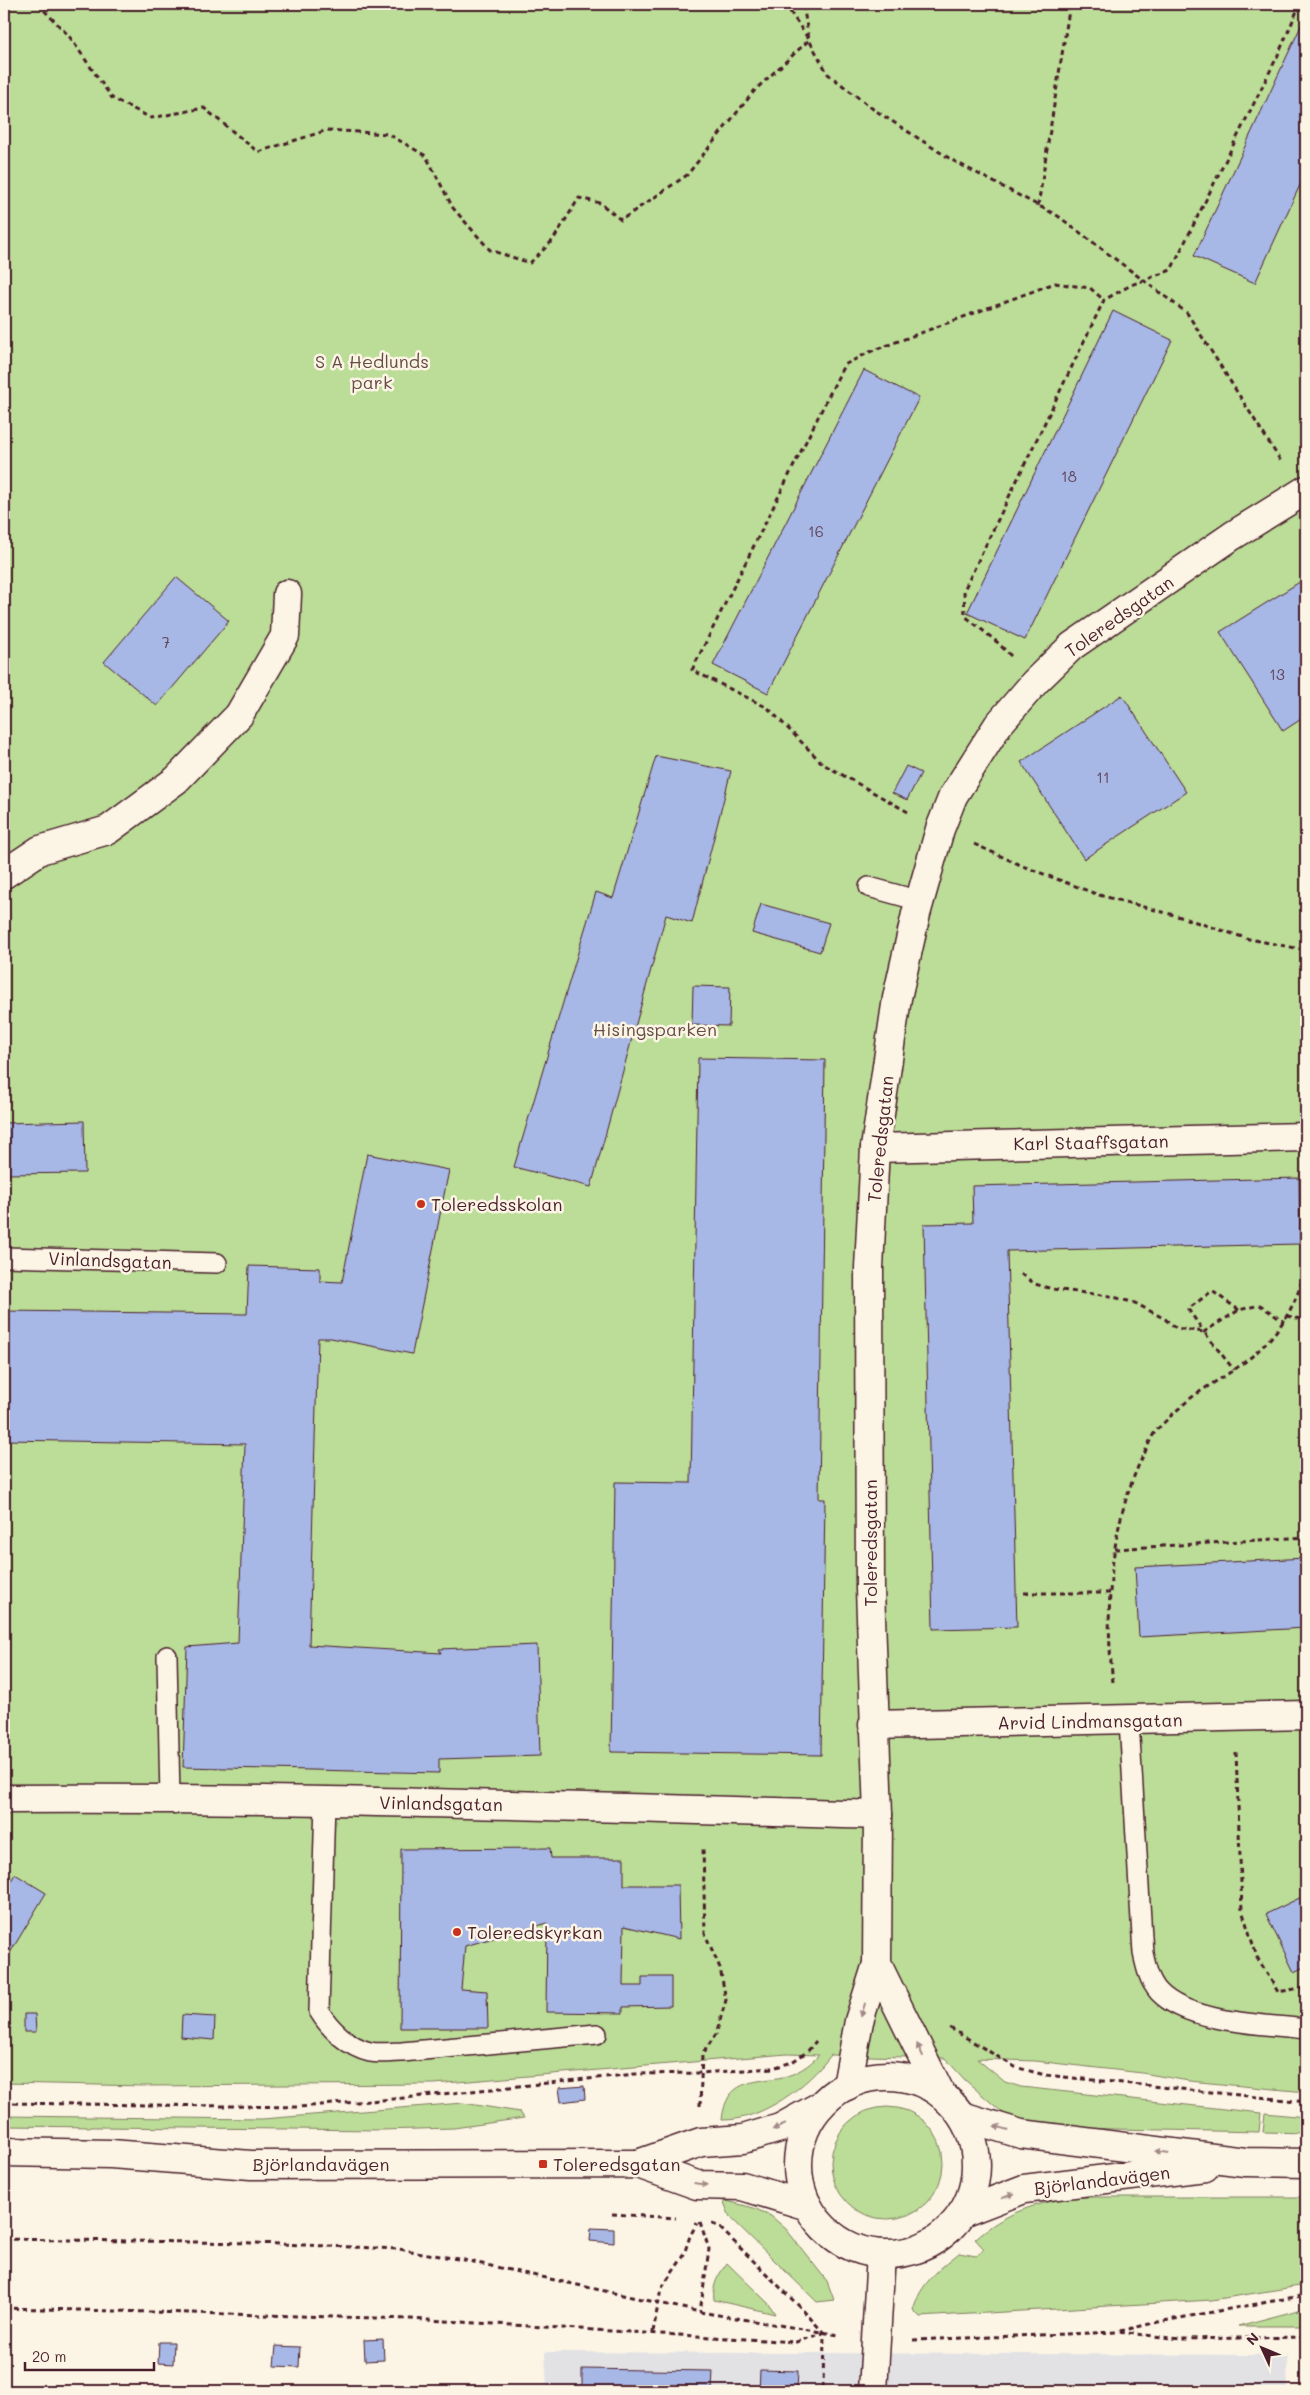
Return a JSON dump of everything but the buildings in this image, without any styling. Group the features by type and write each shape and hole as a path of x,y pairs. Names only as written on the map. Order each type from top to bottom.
{"street":[{"name":"Toleredsgatan","path":"847,2086 860,2021 877,1964 878,1815 873,1725 869,1268 876,1148 898,998 920,902 940,829 954,796 998,725 1034,682 1072,646 1232,536 1306,490"},
{"path":"4,874 40,850 108,830 176,780 239,716 285,636 287,594"},
{"name":"Karl Staaffsgatan","path":"876,1148 1306,1137"},
{"name":"Arvid Lindmansgatan","path":"873,1725 1129,1721 1306,1715"},
{"name":"Vinlandsgatan","path":"4,1799 170,1798 878,1815"},
{"name":"Toleredsgatan","path":"877,1964 941,2094"},
{"name":"Björlandavägen","path":"4,2152 111,2154 251,2165 638,2164 700,2142 743,2139 780,2128 822,2105 847,2086 865,2079 885,2076 905,2078 924,2084 941,2094 962,2116 972,2139 977,2165 972,2190 962,2213 950,2228 936,2240 919,2248 900,2253 881,2254 859,2250 838,2239 821,2224 808,2206 802,2191 798,2160 805,2130 822,2105"},
{"name":"Björlandavägen","path":"962,2116 1021,2134 1245,2162 1306,2163"},
{"name":"Björlandavägen","path":"962,2213 1024,2189 1245,2162"},
{"name":"Björlandavägen","path":"638,2164 697,2185 742,2186 808,2206"},
{"path":"873,2391 881,2254"}],"lane":[{"path":"869,887 920,902"},
{"name":"Vinlandsgatan","path":"4,1257 217,1264"},
{"path":"167,1656 170,1798"},
{"path":"1129,1721 1144,1953 1148,1974 1159,1991 1175,2004 1200,2015 1306,2029"},
{"path":"325,1801 319,2011 329,2028 350,2043 370,2052 402,2052 597,2034"}],"path":[{"path":"38,4 69,36 112,98 151,118 204,108 258,152 328,130 388,134 426,156 453,208 490,250 530,262 553,240 579,198 600,203 621,220 687,175 755,90 809,40"},
{"path":"785,4 809,40 828,74 873,110 952,160 1058,216 1187,314 1285,466"},
{"path":"803,4 809,40"},
{"path":"1038,206 1070,4"},
{"path":"1016,661 997,642 965,616 964,590 1104,300 1144,280 1171,270 1278,55 1300,4"},
{"path":"1104,300 1090,288 1055,283 872,351 844,365 692,670 768,708 823,764 887,802 940,829 1024,867 1099,895 1174,914 1249,939 1306,950"},
{"path":"1114,1684 1110,1656 1111,1593 1115,1549 1120,1519 1135,1473 1154,1433 1191,1398 1234,1370 1281,1328 1301,1288 1306,1266"},
{"path":"1021,1274 1035,1284 1052,1289 1110,1296 1135,1303 1165,1319 1176,1328 1204,1332 1239,1310 1260,1305 1284,1322"},
{"path":"1234,1370 1188,1309 1212,1291 1239,1310"},
{"path":"1287,1316 1306,1320"},
{"path":"1115,1549 1306,1537"},
{"path":"1024,1593 1111,1593"},
{"path":"1236,1752 1242,1910 1257,1957 1278,1992 1306,1987"},
{"path":"4,2103 299,2107 635,2074 700,2073 702,2055 716,2034 726,2000 720,1968 705,1934 702,1810"},
{"path":"950,2028 1015,2067 1045,2075 1306,2102"},
{"path":"612,2214 680,2219"},
{"path":"689,2219 718,2226 824,2333 823,2391"},
{"path":"653,2332 661,2289 683,2257 690,2236 699,2220"},
{"path":"699,2220 709,2249 700,2312"},
{"path":"4,2239 255,2243 399,2249 464,2260 700,2312 824,2333"},
{"path":"1117,2332 1158,2322 1306,2295"},
{"path":"4,2308 411,2319 796,2342 824,2333"},
{"path":"912,2340 1117,2332 1180,2339 1306,2337"}],"shaded area":[{"path":"545,2352 1287,2355 1288,2391 547,2391"}],"green space":[{"name":"Hisingsparken","path":"4,4 1306,4 1306,2092 1189,2081 1142,2073 1035,2061 977,2059 1005,2082 1021,2087 1261,2113 1259,2132 1068,2128 1018,2120 1003,2113 965,2080 945,2058 831,2055 810,2078 782,2100 752,2115 722,2120 724,2107 729,2097 742,2085 793,2074 807,2066 819,2055 787,2054 434,2084 145,2086 4,2083"},
{"path":"463,2103 520,2112 524,2118 454,2128 381,2130 4,2126 4,2116 262,2119"},
{"path":"887,2107 908,2112 926,2124 938,2142 943,2163 938,2184 926,2202 908,2214 887,2219 866,2214 848,2202 836,2184 831,2163 836,2142 848,2124 866,2112"},
{"path":"1265,2113 1306,2117 1306,2133 1263,2132"},
{"path":"1076,2197 1306,2197 1306,2285 1212,2300 920,2317 913,2310 920,2292 944,2265 959,2253 976,2256 984,2249 975,2239 986,2230 1022,2210 1048,2202"},
{"path":"723,2200 754,2208 771,2216 786,2229 827,2281 834,2300 817,2302 730,2217"},
{"path":"727,2263 769,2304 775,2314 714,2300 716,2280"},
{"path":"1306,2308 1306,2326 1238,2326"}],"place":[{"name":"Toleredsskolan","path":"421,1204"},
{"name":"Toleredskyrkan","path":"457,1932"},
{"name":"Toleredsgatan","path":"543,2164"}],"park label":[{"name":"S A Hedlunds park","path":"372,371"}]}
